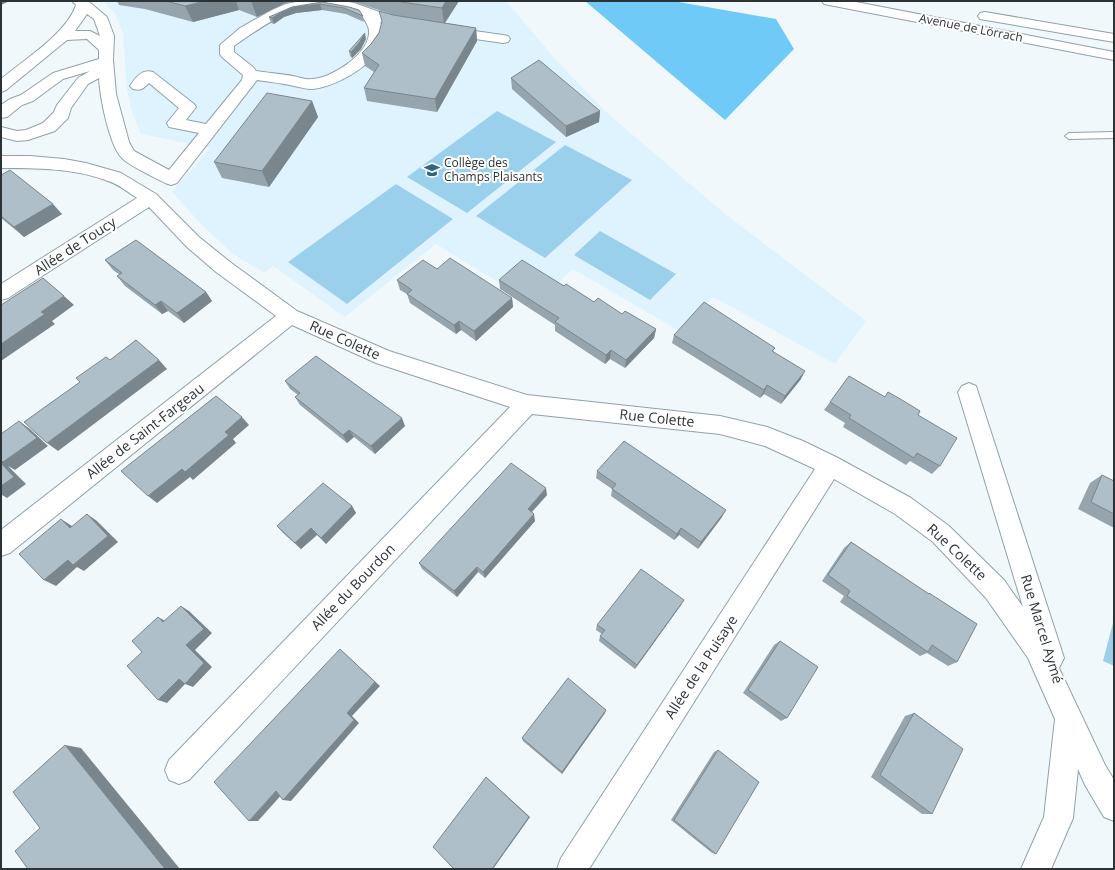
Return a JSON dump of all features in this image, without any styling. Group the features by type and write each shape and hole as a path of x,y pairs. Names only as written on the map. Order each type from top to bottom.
{"street":[{"name":"Avenue de Lörrach","path":"829,1 1114,56"},
{"name":"Avenue de Lörrach","path":"871,1 921,5"},
{"path":"1,87 62,36 80,14 81,2"},
{"path":"81,2 100,17 107,36 106,64 108,94 120,135 128,155 171,179 249,81 251,75"},
{"path":"368,14 376,28 377,33 375,42 366,55 343,74 327,81 311,84 251,75 248,70 226,54 227,45 245,31 277,13 291,7 324,2 354,7 368,14 396,23 503,39"},
{"name":"Avenue de Lörrach","path":"974,14 1114,38"},
{"path":"62,36 90,35 106,64"},
{"path":"1,112 16,102 27,98 58,76 106,64"},
{"path":"1,132 17,136 28,135 49,127 62,114 63,108 83,81 106,64"},
{"path":"138,86 148,75 188,107 175,123 210,130"},
{"name":"Rue Colette","path":"1,162 37,162 86,169 115,177 150,198 193,242 223,267 290,316 383,357 527,404 720,425 767,437 795,448 830,465 903,506 941,534 995,589 1037,649 1095,775 1114,807"},
{"name":"Allée de Toucy","path":"1,293 150,198"},
{"name":"Allée de Saint-Fargeau","path":"1,545 290,316"},
{"name":"Rue Marcel Aymé","path":"969,392 1069,716 1058,818 1036,869"},
{"name":"Allée du Bourdon","path":"179,770 527,404"},
{"name":"Allée de la Puisaye","path":"572,869 830,465"}],"lane":[{"path":"1069,136 1114,135"}],"shaded area":[{"name":"Collège des Champs Plaisants","path":"103,1 506,1 558,62 605,111 724,213 866,321 835,364 713,297 681,332 573,269 535,305 436,244 345,317 273,266 264,273 233,254 202,225 172,192 210,148 141,134 132,112 127,90 123,34 116,15"},
{"path":"585,1 673,1 776,19 794,49 725,120"},
{"path":"497,111 556,142 467,213 407,177"},
{"path":"565,145 632,180 545,258 476,216"},
{"path":"396,184 453,219 347,304 288,262"},
{"path":"600,231 676,274 650,300 574,255"},
{"path":"1114,619 1114,666 1103,661"}],"building":[{"path":"166,1 205,1 185,6"},
{"path":"395,1 446,1 442,8"},
{"path":"322,2 359,10 363,16 344,8 320,4 294,7 272,18 269,17 292,7"},
{"path":"379,11 393,15 476,28 435,99 364,88 379,65 362,53 379,33 382,21"},
{"path":"365,33 351,52 349,51"},
{"path":"539,60 600,111 566,126 511,78"},
{"path":"267,93 312,101 262,171 214,162"},
{"path":"10,170 53,204 14,227 1,216 1,175"},
{"path":"136,240 206,292 177,313 161,301 155,305 117,276 122,273 105,260"},
{"path":"450,258 512,298 474,331 459,321 454,325 407,294 412,290 397,280 423,260 437,269"},
{"path":"522,260 564,286 566,284 594,302 598,298 622,314 625,311 656,329 626,360 611,350 606,355 555,322 559,318 499,280"},
{"path":"43,278 64,296 41,312 45,314 1,344 1,305"},
{"path":"704,302 775,348 772,351 805,371 785,396 767,385 764,390 674,335"},
{"path":"136,340 159,360 47,443 24,422 80,382 76,378 106,357 110,360"},
{"path":"316,356 402,418 371,446 349,430 343,435 295,397 300,393 285,381"},
{"path":"849,376 885,397 888,392 902,400 920,411 918,415 957,438 940,466 917,453 914,458 849,418 851,415 830,402"},
{"path":"216,396 242,417 225,432 229,435 185,472 182,469 148,496 121,471"},
{"path":"19,421 37,438 3,462 1,460 1,434"},
{"path":"624,441 726,510 701,542 681,528 677,534 612,489 616,484 597,471"},
{"path":"1,463 14,477 1,486"},
{"path":"511,463 546,488 528,509 534,514 483,572 477,567 454,591 419,563"},
{"path":"1102,475 1114,481 1114,514 1091,502"},
{"path":"323,483 352,506 321,538 311,528 295,543 277,526"},
{"path":"87,514 108,536 73,565 68,560 44,580 19,554 61,519 70,528"},
{"path":"851,542 977,624 957,662 932,645 928,652 847,596 850,591 828,575"},
{"path":"641,569 684,600 637,665 600,636 605,630 597,625"},
{"path":"181,606 204,629 186,645 204,663 185,684 179,679 158,700 127,666 142,652 132,641 158,617 163,622"},
{"path":"780,641 818,667 787,718 748,690"},
{"path":"340,649 375,682 347,713 354,720 283,800 276,791 249,821 214,782"},
{"path":"568,678 606,710 562,772 522,738"},
{"path":"914,713 963,749 932,814 880,775"},
{"path":"65,745 165,869 28,869 15,851 40,828 13,792"},
{"path":"718,750 759,782 716,854 674,820"},
{"path":"486,777 529,817 492,869 452,869 453,868 433,847"}],"place":[{"name":"Collège des Champs Plaisants","path":"432,170"}]}
